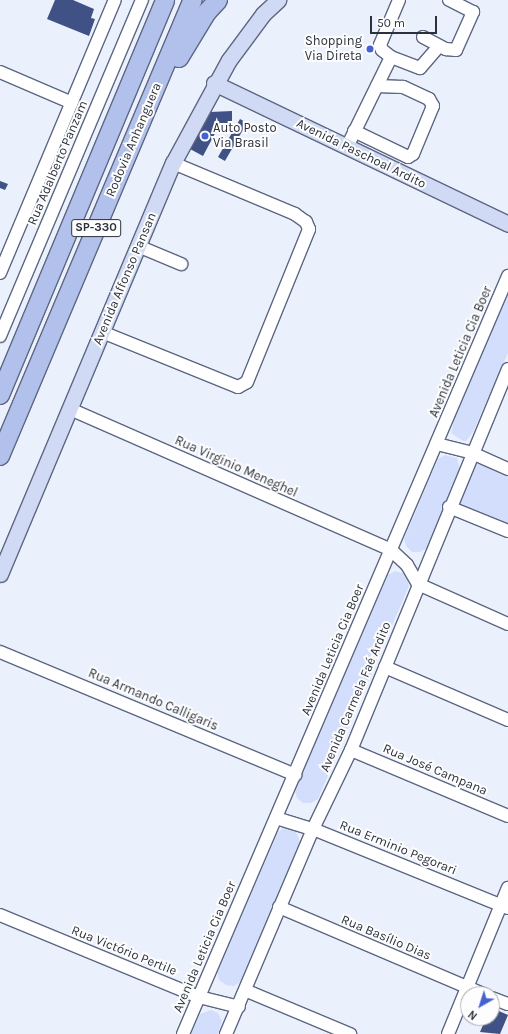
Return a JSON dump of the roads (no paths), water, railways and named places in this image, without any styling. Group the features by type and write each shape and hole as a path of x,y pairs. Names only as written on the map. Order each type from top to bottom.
{"highway":[{"name":"Rodovia Anhanguera","path":"0,395 165,0"},
{"name":"Rodovia Anhanguera","path":"0,456 193,0"},
{"path":"157,84 174,68 200,23 218,0"}],"main road":[{"name":"Avenida Affonso Pansan","path":"0,574 173,163 214,84 244,39 278,0"},
{"name":"Avenida Paschoal Ardito","path":"214,84 508,224"},
{"path":"484,213 508,232"}],"street":[{"path":"0,273 115,0"},
{"name":"Rua Adalberto Panzam","path":"0,336 142,0"},
{"path":"398,0 380,44 382,50 391,57 420,68 440,46"},
{"path":"423,37 454,52 456,50 473,12 454,2"},
{"path":"347,147 391,57"},
{"path":"0,72 72,103"},
{"path":"354,131 408,157 413,154 433,106 429,99 403,87 377,86"},
{"path":"102,332 238,387 247,382 309,229 306,222 295,214 173,163"},
{"path":"138,246 181,264"},
{"name":"Avenida Leticia Cia Boer","path":"183,1034 508,276"},
{"name":"Avenida Carmela Faé Ardito","path":"226,1034 247,991 279,907 313,829 351,750 449,507 508,369"},
{"name":"Rua Virginio Meneghel","path":"70,409 391,550 407,565 418,584"},
{"path":"437,444 472,453 508,469"},
{"path":"449,507 508,531"},
{"path":"418,584 508,624"},
{"name":"Rua Armando Calligaris","path":"0,652 295,775"},
{"path":"385,667 508,720"},
{"name":"Rua José Campana","path":"351,750 508,816"},
{"name":"Rua Erminio Pegorari","path":"276,818 313,829 504,907"},
{"path":"468,986 504,907 508,888"},
{"name":"Rua Basílio Dias","path":"279,907 462,986"},
{"name":"Rua Victório Pertile","path":"0,915 199,997 240,1007"},
{"path":"247,991 350,1034"},
{"path":"448,1034 460,1005"}],"place":[{"name":"Shopping Via Direta","path":"370,49"},
{"name":"Auto Posto Via Brasil","path":"205,136"}]}
